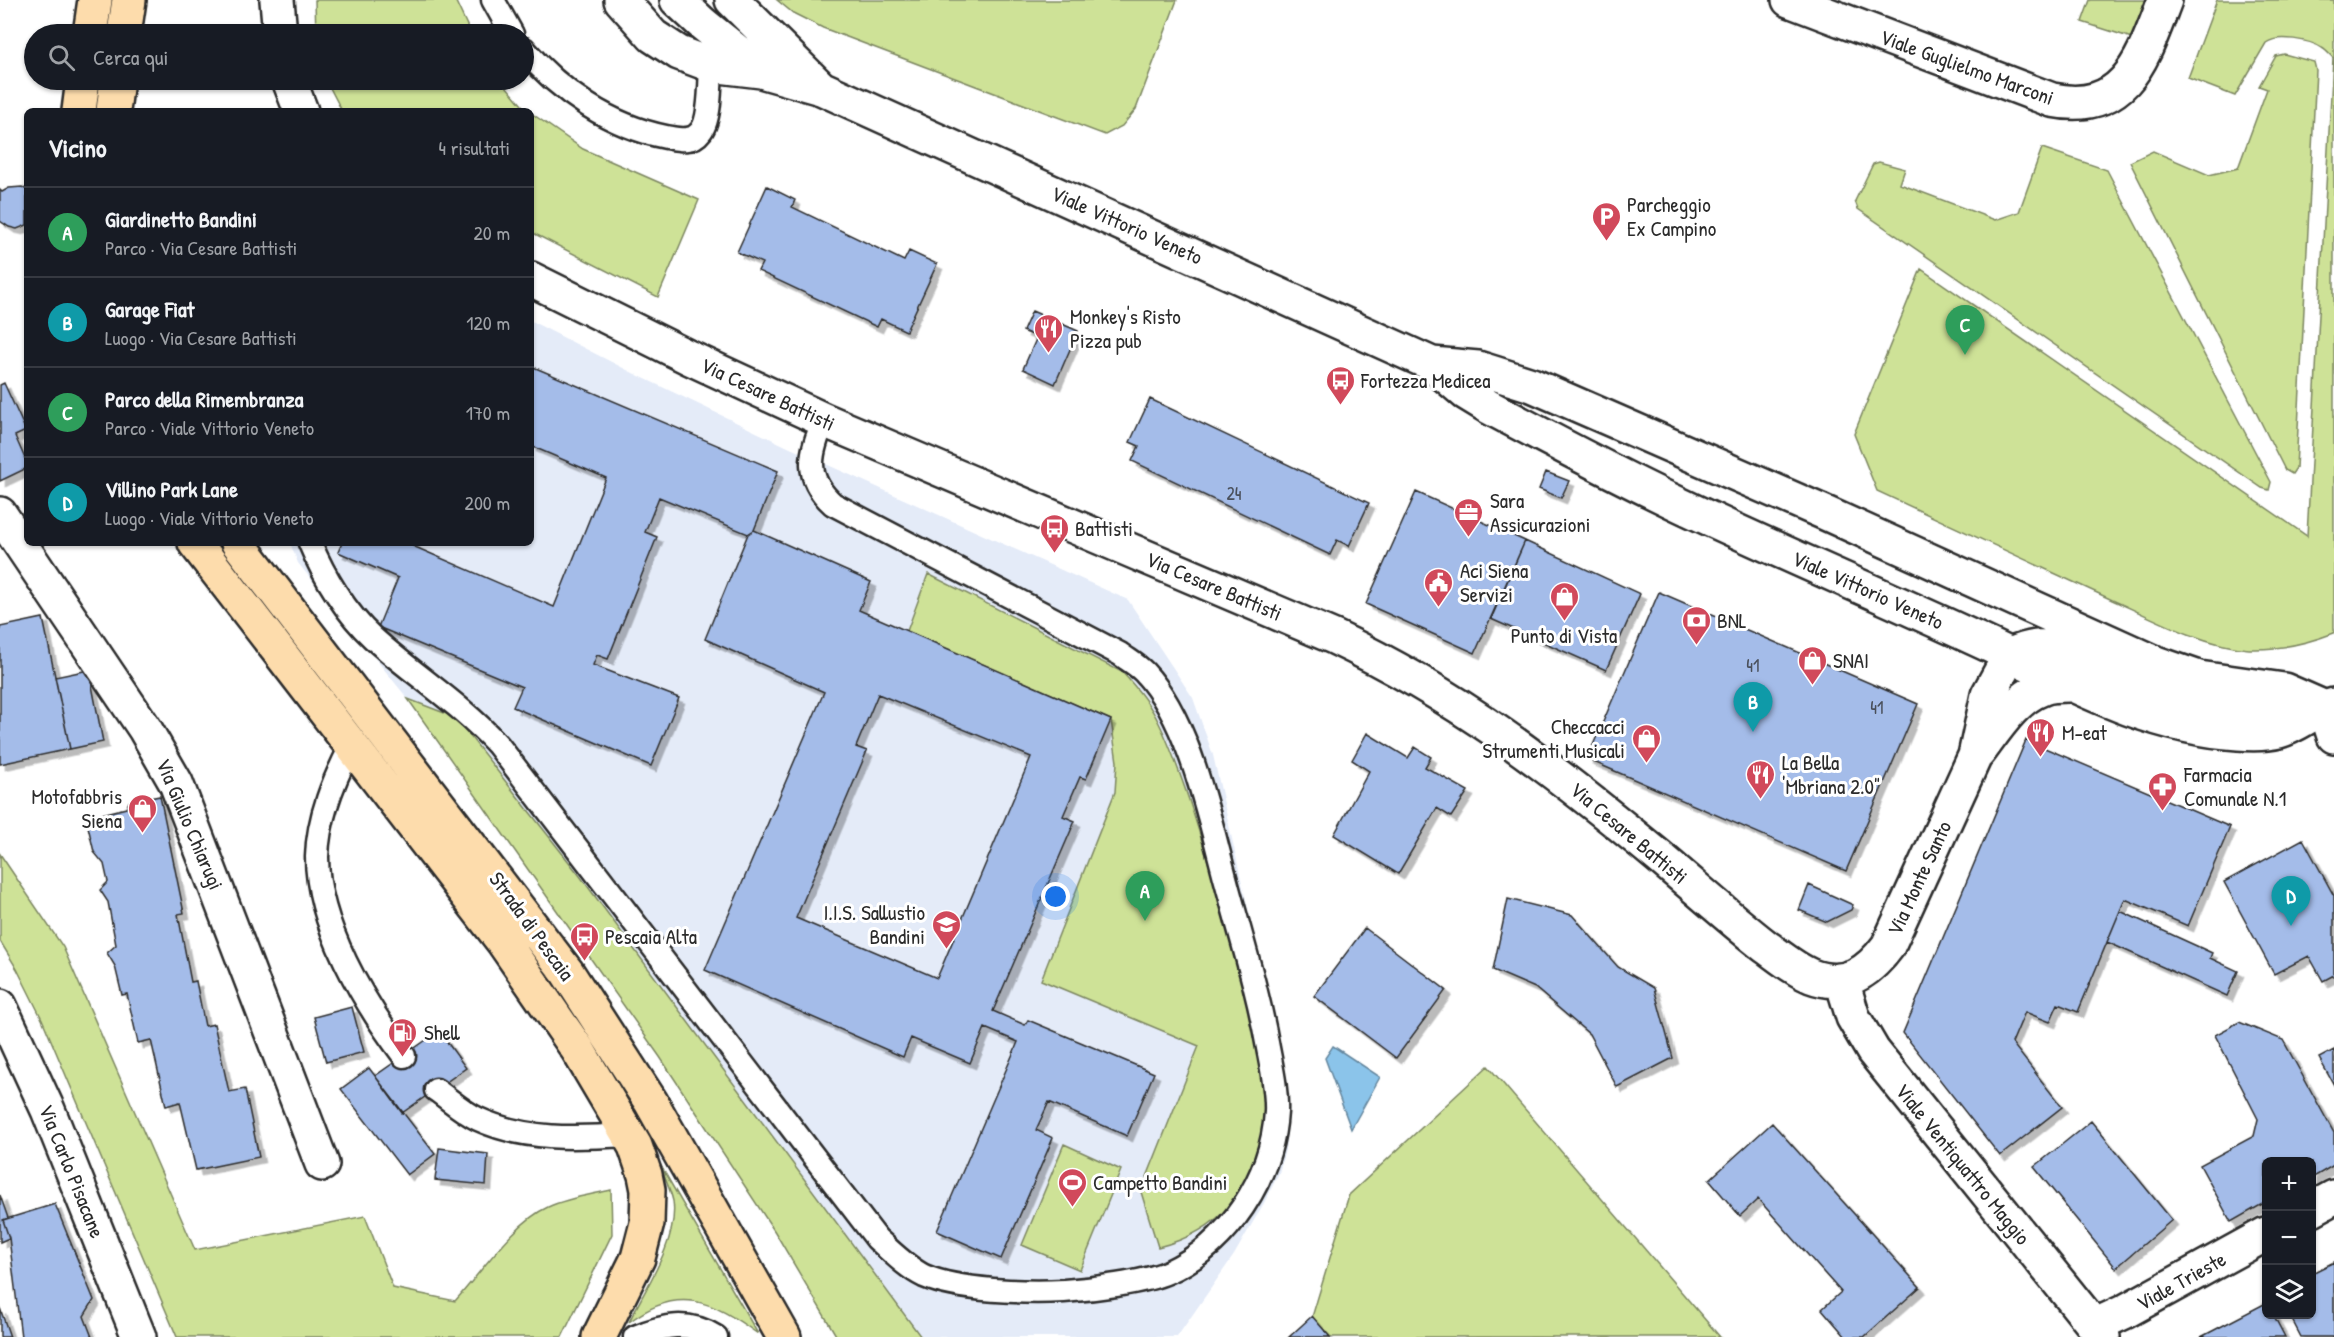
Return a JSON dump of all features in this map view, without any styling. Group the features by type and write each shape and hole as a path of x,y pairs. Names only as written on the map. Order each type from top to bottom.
{"main road":[{"path":"91,24 95,0"},
{"path":"125,24 129,0"},
{"path":"79,108 82,90"},
{"path":"113,108 116,90"},
{"name":"Strada di Pescaia","path":"197,546 540,992 629,1135 645,1175 649,1207 647,1223 638,1258 599,1337"},
{"name":"Strada di Pescaia","path":"240,546 567,972 651,1102 784,1337"}],"street":[{"path":"277,0 279,24"},
{"name":"Viale Vittorio Veneto","path":"621,0 653,36 666,46 711,65 761,71 821,88 1432,364 1466,393 1489,407 1649,490 2010,655 2069,685 2149,717 2205,730 2239,734 2280,730 2331,716"},
{"name":"Viale Vittorio Veneto","path":"677,0 761,71"},
{"name":"Viale Vittorio Veneto","path":"732,0 821,88"},
{"name":"Viale Guglielmo Marconi","path":"1789,0 2052,100 2069,104 2101,99 2124,84 2145,53 2165,0"},
{"path":"293,90 300,108"},
{"name":"Via Cesare Battisti","path":"534,280 688,357 824,420 1334,637 1395,667 1460,705 1564,779 1786,962 1811,976 1842,981"},
{"name":"Viale Vittorio Veneto","path":"1432,364 1478,368 1532,385 1652,436 2164,666 2199,678 2284,690 2331,716"},
{"name":"Via Giulio Chiarugi","path":"0,514 145,729 176,783 322,1164"},
{"path":"2010,655 2031,646 2050,646 2064,649 2173,695 2214,706 2331,716"},
{"name":"Via Monte Santo","path":"1842,981 1869,968 1888,946 1975,756 1988,695 2010,655"},
{"name":"Via Monte Santo","path":"1975,756 2014,709 2032,693 2042,688 2069,685"},
{"name":"Viale Ventiquattro Maggio","path":"1842,981 1853,1017 1873,1051 2098,1331"},
{"name":"Via Carlo Pisacane","path":"0,1006 44,1101 139,1337"},
{"path":"2316,1207 2334,1197"},
{"name":"Viale Trieste","path":"2098,1331 2124,1312 2262,1236"}],"lane":[{"path":"493,0 506,24"},
{"path":"534,59 557,82 591,108 647,133 680,139 695,137 703,129 711,65"},
{"path":"311,546 323,571 347,608 372,637 465,711 498,745 877,1239 903,1263 925,1276 956,1284 1044,1292 1113,1285 1166,1273 1202,1250 1257,1186 1268,1157 1276,1112 1272,1072 1254,982 1203,794 1184,741 1155,687 1135,664 1120,654 833,504 825,497 818,485 811,457 824,420"},
{"path":"352,745 341,765 324,811 317,858 320,883 334,936 352,975 389,1036 404,1056"},
{"path":"436,1090 476,1118 503,1129 530,1136 629,1135"},
{"path":"635,1337 673,1325 688,1325 716,1337"}],"shaded area":[{"name":"I.I.S. Sallustio Bandini","path":"534,323 788,447 1128,600 1193,698 1213,755 1274,1024 1285,1081 1288,1122 1285,1150 1279,1173 1264,1203 1234,1255 1177,1337 921,1337 580,876 462,726 447,714 408,699 298,563 291,546 534,546"}],"green space":[{"path":"315,0 455,0 466,24 316,24"},
{"path":"777,0 1177,0 1136,109 1122,126 1105,135 823,28 793,13"},
{"path":"2090,0 2150,0 2135,39 2082,22"},
{"path":"2217,0 2334,0 2334,633 2303,643 2270,648 2231,647 2177,630 1877,491 1854,434 1921,269 2307,536 2333,58 2317,45 2294,39 2278,39 2266,43 2235,96 2188,78"},
{"path":"2284,54 2314,62 2316,70 2296,468 2292,474 2285,470 2130,162 2153,151 2209,175 2238,168 2267,89 2259,86 2276,56"},
{"path":"331,90 509,90 524,108 340,108"},
{"path":"534,115 583,149 699,200 658,297 534,234"},
{"path":"2042,148 2107,170 2271,482 2269,490 2262,488 1858,209 1855,201 1873,164 1879,162 1905,169 1900,184 1995,220 2019,212"},
{"path":"928,574 1122,672 1152,709 1175,761 1206,855 1258,1036 1266,1081 1267,1104 1260,1149 1243,1188 1216,1219 1180,1240 1158,1247 1141,1192 1199,1046 1041,980 1115,792 1117,762 1111,720 907,631"},
{"path":"408,699 447,714 462,726 580,876 921,1337 837,1337 775,1232 660,1057"},
{"path":"0,854 63,947 195,1250 365,1216 393,1288 455,1301 510,1236 535,1214 563,1201 611,1190 612,1234 562,1337 177,1337 42,1019 0,941"},
{"path":"1488,1066 1720,1337 1330,1337 1312,1317 1349,1195"},
{"name":"Campetto Bandini","path":"1064,1144 1121,1170 1080,1270 1022,1245"},
{"path":"658,1161 758,1334 725,1313 695,1301 680,1300 664,1303 647,1310 629,1322 659,1263 671,1231 673,1201"}],"water":[{"path":"1333,1046 1380,1077 1351,1129 1325,1058"}],"building":[{"path":"767,186 795,200 792,207 904,261 909,251 937,264 906,331 881,319 877,327 758,271 762,263 737,252"},
{"path":"9,188 24,188 24,226 17,229 0,221 0,190 2,192"},
{"name":"Monkey's Risto Pizza pub","path":"1032,311 1078,331 1055,384 1023,369 1037,337 1023,331"},
{"path":"534,367 778,471 754,530 748,534 659,497 645,532 657,537 608,659 597,655 593,665 679,698 651,766 513,707 522,687 378,627 398,578 338,552 341,546 413,546 554,607 606,478 534,447"},
{"path":"4,383 24,427 24,432 15,436 24,456 24,469 0,481 0,385"},
{"path":"1150,399 1369,503 1349,546 1337,540 1330,555 1132,461 1139,446 1130,442"},
{"path":"1546,472 1569,481 1561,498 1539,489"},
{"path":"1416,492 1525,541 1475,653 1366,604"},
{"path":"754,530 871,582 859,610 1111,720 1086,779 1080,777 1063,816 1075,821 993,1011 1025,1025 1028,1020 1154,1073 1127,1136 1049,1102 1036,1130 1053,1138 1001,1259 937,1231 1018,1042 985,1028 970,1063 911,1038 903,1057 705,970 824,692 705,639 748,534","holes":["878,694 1031,757 937,978 796,918 867,751 856,747"]},
{"path":"1525,541 1640,594 1606,670 1491,619"},
{"path":"1659,592 1918,704 1846,871 1587,759"},
{"path":"43,618 70,749 0,764 0,627"},
{"path":"89,670 103,742 70,749 55,677"},
{"path":"1367,733 1408,758 1415,747 1431,757 1425,767 1468,791 1451,817 1437,808 1398,874 1334,835 1369,771 1352,760"},
{"path":"2026,740 2230,827 2188,926 2125,899 2078,1012 2058,1004 2050,1022 2025,1012 2012,1043 2062,1107 2000,1156 1903,1033"},
{"path":"160,796 184,913 178,914 191,982 196,981 205,1026 214,1024 229,1092 245,1089 259,1157 196,1170 180,1102 166,1106 151,1040 138,1043 127,994 122,995 115,966 107,953 116,945 108,902 100,890 108,882 104,864 94,852 86,818 126,808 129,802"},
{"path":"2303,839 2334,896 2334,975 2323,981 2309,956 2274,974 2224,882"},
{"path":"1809,885 1853,905 1851,910 1827,922 1799,910"},
{"path":"1508,899 1572,915 1618,967 1654,988 1673,1058 1617,1087 1589,1034 1535,988 1493,970"},
{"path":"2120,911 2212,953 2210,958 2238,971 2227,996 2107,942"},
{"path":"1365,928 1446,990 1396,1058 1314,996"},
{"path":"352,1007 364,1052 326,1062 314,1017"},
{"path":"2239,1022 2283,1040 2334,1133 2334,1165 2316,1176 2316,1157 2262,1157 2262,1204 2231,1222 2200,1165 2254,1136 2258,1119 2215,1035"},
{"path":"439,1031 466,1068 402,1113 375,1076"},
{"path":"2334,1050 2334,1085 2319,1058"},
{"path":"369,1068 435,1154 407,1175 341,1089"},
{"path":"2091,1121 2172,1220 2116,1268 2034,1167"},
{"path":"1772,1123 1920,1287 1864,1337 1846,1337 1822,1309 1841,1292 1758,1199 1740,1216 1709,1180"},
{"path":"439,1148 488,1154 486,1185 435,1180"},
{"path":"0,1195 8,1218 3,1220 9,1238 0,1242"},
{"path":"55,1204 94,1300 84,1316 92,1337 21,1337 9,1238 3,1220"},
{"path":"2334,1262 2334,1337 2301,1337 2292,1319 2316,1319 2316,1271"},
{"path":"2262,1305 2262,1319 2276,1319 2285,1337 2201,1337"},
{"path":"0,1308 10,1337 0,1337"},
{"path":"1312,1316 1330,1337 1289,1337"}],"place":[{"name":"Parcheggio Ex Campino","path":"1606,242"},
{"name":"Monkey's Risto Pizza pub","path":"1049,354"},
{"name":"Parco della Rimembranza","path":"1965,355"},
{"name":"Fortezza Medicea","path":"1340,406"},
{"name":"Sara Assicurazioni","path":"1469,538"},
{"name":"Battisti","path":"1054,554"},
{"name":"Aci Siena Servizi","path":"1439,608"},
{"name":"Punto di Vista","path":"1564,622"},
{"name":"BNL","path":"1696,646"},
{"name":"SNAI","path":"1812,686"},
{"name":"Garage Fiat","path":"1753,732"},
{"name":"M-eat","path":"2041,758"},
{"name":"Checcacci Strumenti Musicali","path":"1646,764"},
{"name":"La Bella 'Mbriana 2.0\"","path":"1761,800"},
{"name":"Farmacia Comunale N.1","path":"2163,812"},
{"name":"Motofabbris Siena","path":"143,834"},
{"name":"Giardinetto Bandini","path":"1145,921"},
{"name":"Villino Park Lane","path":"2291,926"},
{"name":"I.I.S. Sallustio Bandini","path":"946,950"},
{"name":"Pescaia Alta","path":"584,962"},
{"name":"Shell","path":"403,1058"},
{"name":"Campetto Bandini","path":"1072,1208"}]}
